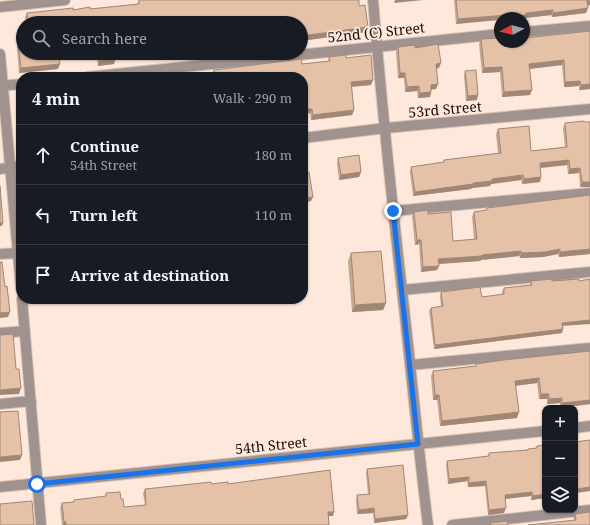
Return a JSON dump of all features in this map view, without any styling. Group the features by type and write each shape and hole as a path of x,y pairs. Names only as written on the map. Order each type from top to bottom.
{"street":[{"path":"0,7 65,0"},
{"path":"373,0 393,211 428,525"},
{"path":"530,31 590,26"},
{"name":"52nd (C) Street","path":"308,53 494,35"},
{"path":"0,54 2,86 16,167 0,169"},
{"name":"52nd (C) Street","path":"134,72 246,60"},
{"path":"2,86 16,85"},
{"name":"53rd Street","path":"308,137 386,128 590,109"},
{"path":"393,211 590,193"},
{"path":"0,254 16,252"},
{"path":"402,290 590,272"},
{"path":"22,304 41,525"},
{"path":"0,333 25,331"},
{"path":"410,365 590,348"},
{"path":"0,404 31,401"},
{"path":"578,428 590,426"},
{"name":"54th Street","path":"0,487 542,431"},
{"path":"452,525 590,510"}],"building":[{"path":"139,0 359,0 359,6 365,5 368,27 308,35 308,16 27,16 27,13 73,8 73,10 90,7 90,9 139,4"},
{"path":"456,0 590,0 587,1 588,8 553,13 553,10 530,13 494,12 494,16 458,19"},
{"path":"590,31 590,84 581,85 580,81 565,82 564,60 529,64 532,90 504,92 502,67 484,68 481,39 494,38 494,48 530,48 530,37"},
{"path":"438,44 441,63 436,64 438,84 431,85 431,92 420,93 419,86 407,87 405,73 400,73 398,47 415,45 415,48"},
{"path":"346,55 346,58 371,55 373,80 351,82 354,110 313,115 312,109 308,109 308,72 214,72 214,70 293,60 301,60 302,64 330,61 329,57"},
{"path":"20,60 59,60 60,64 21,68"},
{"path":"476,70 478,95 468,96 465,71"},
{"path":"584,121 590,122 590,182 582,182 580,168 570,169 569,160 540,163 541,177 524,179 523,175 415,192 411,167 444,162 444,160 501,153 498,129 529,126 531,151 567,147 565,123"},
{"path":"359,155 361,172 341,175 338,158"},
{"path":"308,172 309,172 313,197 308,198"},
{"path":"0,186 3,223 0,223"},
{"path":"590,195 590,249 560,252 560,249 545,252 521,253 521,251 482,256 438,259 439,266 423,267 421,240 417,240 414,212 428,210 428,214 451,212 453,241 477,239 474,212 487,210 487,208"},
{"path":"381,251 386,303 355,305 351,253"},
{"path":"0,262 2,262 5,287 7,286 10,312 0,313"},
{"path":"552,279 552,281 579,279 579,281 590,279 590,320 562,323 563,329 435,345 431,308 443,306 441,292 480,287 482,297 504,294 504,288 532,285 531,281"},
{"path":"13,334 16,369 19,369 21,388 0,390 0,335"},
{"path":"590,351 590,400 562,403 562,398 549,399 549,394 541,394 539,378 515,381 519,412 442,421 439,395 435,395 433,371 476,366 476,364 503,360"},
{"path":"18,411 22,455 0,457 0,412"},
{"path":"590,440 590,487 578,489 578,477 578,442"},
{"path":"542,445 542,494 533,496 532,492 505,495 506,508 489,510 486,481 469,483 469,477 449,479 447,461 489,456 489,453 528,450 537,448 537,446"},
{"path":"403,465 408,515 375,519 374,508 359,510 357,495 370,494 367,469"},
{"path":"330,470 334,512 328,512 329,525 66,525 66,522 64,522 62,503 106,496 106,493 120,492 124,507 146,505 145,489 211,482 211,484 228,482 228,484"},
{"path":"32,501 34,525 0,525 0,504"},
{"path":"590,512 590,525 528,525 576,520 575,514"},
{"path":"507,521 508,525 490,525 491,523"}],"route":[{"path":"37,484 418,444 393,211"}]}
